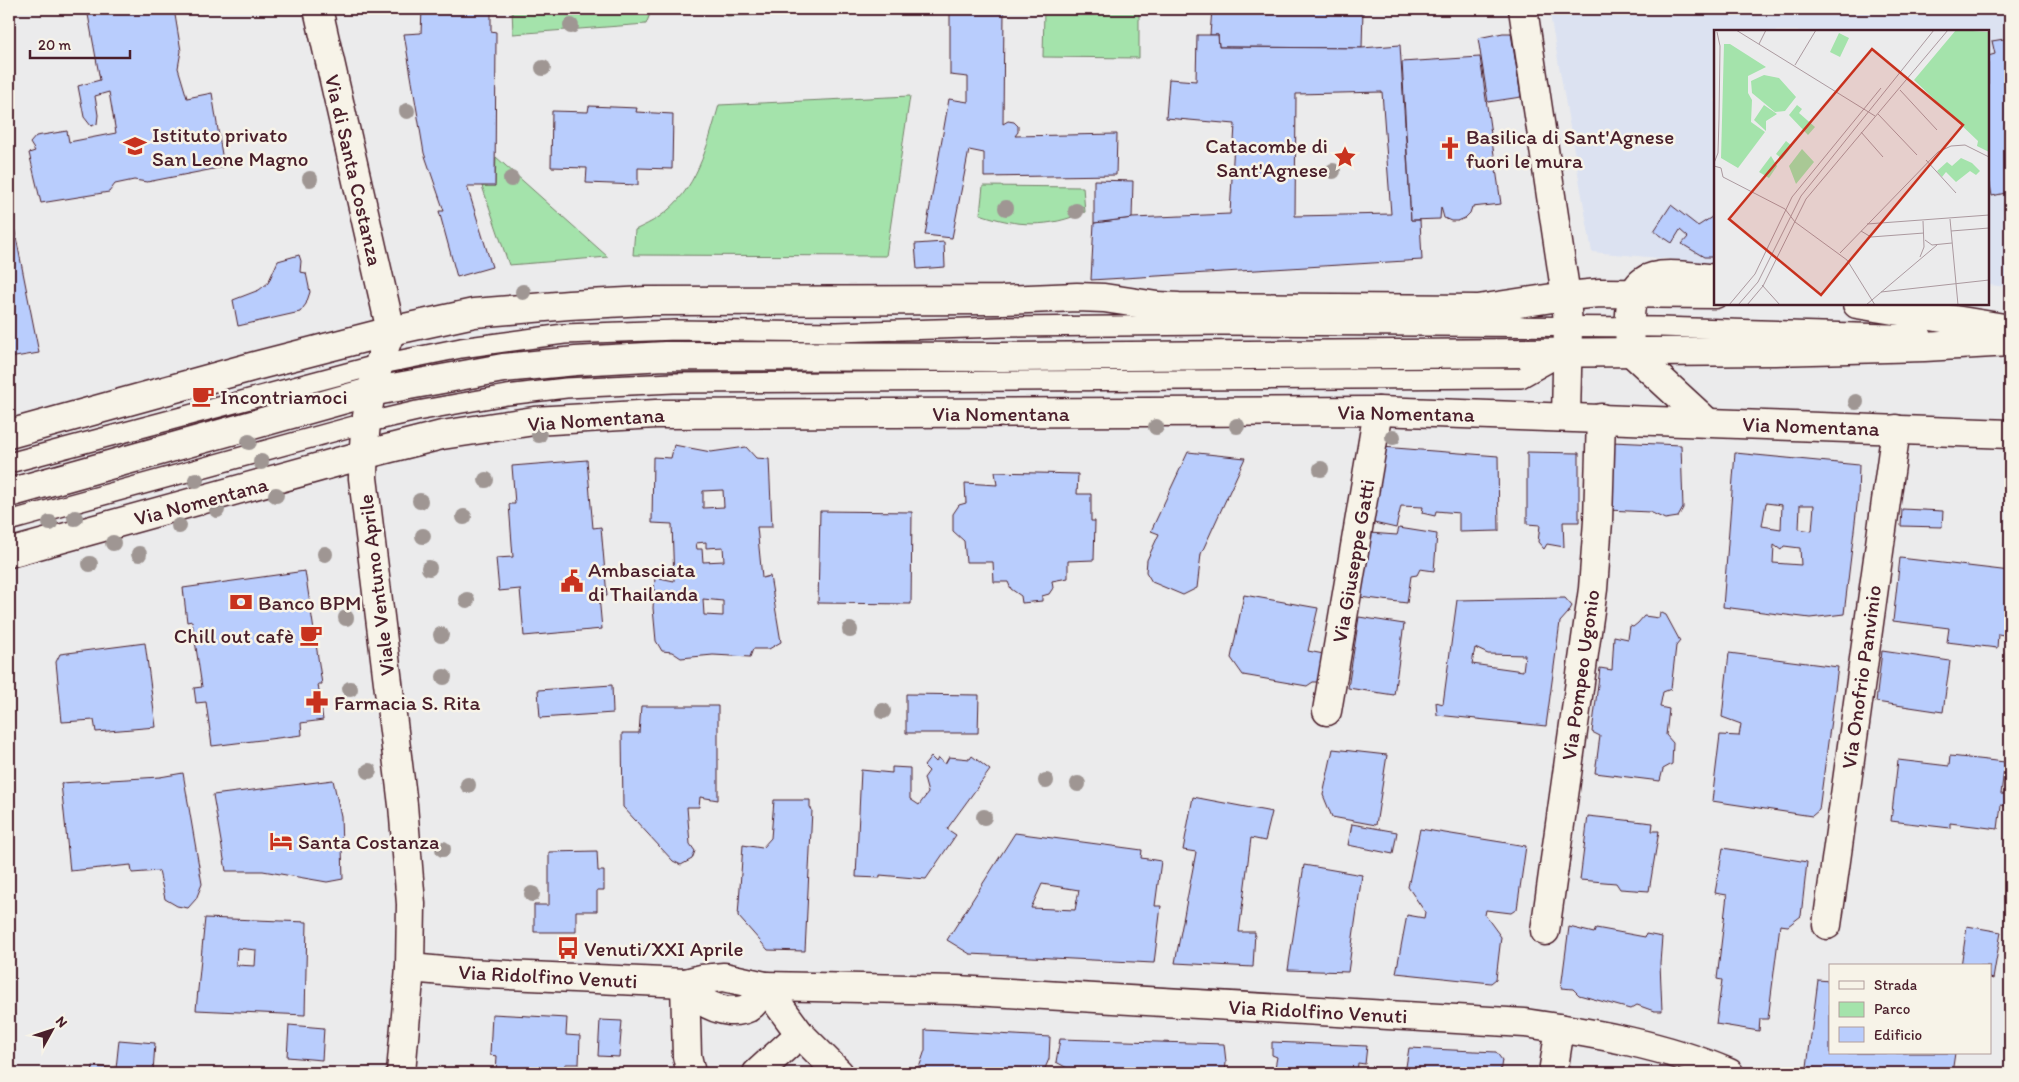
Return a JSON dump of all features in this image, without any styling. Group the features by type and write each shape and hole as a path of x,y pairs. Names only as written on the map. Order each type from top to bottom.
{"street":[{"name":"Via di Santa Costanza","path":"318,9 391,331"},
{"path":"1523,9 1566,296 1568,326 1566,417"},
{"path":"1707,422 1630,339 1633,293 1644,280 1661,274 1714,279"},
{"path":"9,434 255,366 391,331 474,313 569,305 646,301 1002,300 1078,297 1104,298 1157,306 1179,307 1478,309 1566,296 1633,293 1714,294"},
{"path":"1863,305 2010,329"},
{"name":"Viale Ventuno Aprile","path":"391,331 377,365 370,392 365,423 363,455 365,498 407,840 411,904 410,968 401,1073"},
{"name":"Via Nomentana","path":"9,493 370,392 527,365 666,356 1002,357 1568,352 1630,339 1815,350 2010,342"},
{"name":"Via Nomentana","path":"9,553 442,435 503,425 591,417 656,414 1378,411 2010,434"},
{"name":"Via Giuseppe Gatti","path":"1327,710 1378,411"},
{"name":"Via Pompeo Ugonio","path":"1545,931 1593,589 1598,521 1601,418"},
{"name":"Via Onofrio Panvinio","path":"1827,926 1896,429"},
{"name":"Via Ridolfino Venuti","path":"410,968 466,973 685,983 701,979 724,977 765,986 901,988 1515,1023 1560,1028 1603,1036 1657,1049 1729,1073"},
{"path":"685,983 687,1056 691,1073"},
{"path":"765,986 800,1034 839,1073"},
{"path":"1553,1073 1560,1028"},
{"path":"757,1073 800,1034"}],"lane":[{"name":"Via Nomentana","path":"9,463 377,365 474,346 564,334 622,332 836,332 1002,327 1219,325 1568,326 1630,339 2010,338"},
{"name":"Via Nomentana","path":"9,521 365,423 469,401 566,388 743,382 1521,378 1568,352"}],"shaded area":[{"path":"1549,9 2010,9 2010,287 1989,285 1989,30 1714,30 1714,263 1592,252"}],"green space":[{"path":"512,9 652,9 646,24 513,34"},
{"path":"727,9 879,9 727,16"},
{"path":"1044,9 1139,9 1139,58 1043,57"},
{"path":"910,96 886,256 633,255 635,230 656,219 672,206 692,181 705,152 719,105"},
{"path":"496,157 608,257 509,265 482,186 495,185"},
{"path":"983,186 1083,187 1085,212 1059,221 1033,224 994,218 980,214"}],"building":[{"path":"87,9 174,9 181,51 178,68 187,98 212,93 224,167 147,182 134,180 115,184 109,192 41,203 29,153 35,151 30,143 36,136 67,131 69,142 116,133 109,92 95,96 98,115 97,124 91,126 84,117 78,86 100,80"},
{"path":"422,9 491,9 491,31 496,32 495,186 467,186 492,267 457,277 439,211 444,211 424,153 404,34 421,33"},
{"path":"950,9 1004,9 1003,124 1008,121 1014,122 1018,126 1018,132 1015,136 1117,134 1116,175 984,177 984,153 969,150 952,238 925,235 949,99 968,102 968,77 950,75"},
{"path":"1212,9 1363,9 1362,48 1219,47 1218,35 1210,35"},
{"path":"1511,33 1521,97 1488,102 1478,38"},
{"path":"1197,35 1218,35 1219,47 1362,48 1400,45 1411,220 1420,220 1422,260 1091,280 1094,223 1132,218 1230,214 1235,124 1166,118 1169,79 1196,81","holes":["1382,92 1391,214 1295,216 1296,94"]},
{"path":"2010,38 2010,192 1992,196 1989,179 1989,56 1995,54 1992,41"},
{"name":"Basilica di Sant'Agnese fuori le mura","path":"1480,57 1501,204 1472,207 1470,213 1465,218 1458,221 1444,218 1441,207 1440,219 1411,220 1402,62"},
{"path":"589,106 637,108 636,112 673,114 672,169 638,168 638,185 586,183 587,168 551,167 552,111 588,112"},
{"path":"1094,180 1133,181 1132,218 1094,223"},
{"path":"1671,205 1698,226 1714,216 1714,257 1704,257 1682,244 1688,237 1680,230 1672,243 1654,231"},
{"path":"14,227 39,353 9,358 9,228"},
{"path":"944,242 945,267 917,269 915,244"},
{"path":"299,255 301,261 300,272 306,273 310,292 306,304 300,312 238,326 233,300 259,290 268,283 278,261"},
{"path":"1612,442 1681,445 1683,508 1678,517 1665,519 1650,512 1607,510"},
{"path":"674,445 711,452 746,447 756,458 769,459 772,527 757,527 762,578 770,576 781,642 769,649 753,649 750,657 713,655 681,658 672,652 662,651 656,641 653,608 655,577 674,581 672,524 652,523 653,457 671,458","holes":["723,490 724,507 703,508 703,491","706,542 706,548 723,547 724,561 703,562 702,549 697,549 696,543","703,599 723,601 723,616 704,615"]},
{"path":"1382,447 1498,456 1499,531 1459,532 1459,513 1436,511 1435,516 1422,513 1423,507 1401,506 1396,528 1374,523"},
{"path":"1188,452 1245,458 1201,554 1197,588 1183,595 1152,582 1146,572 1147,560 1159,534 1151,531"},
{"path":"1527,452 1579,453 1579,522 1563,522 1564,547 1547,544 1544,549 1538,542 1540,525 1527,524"},
{"path":"1735,453 1859,465 1858,497 1844,614 1810,618 1723,607","holes":["1766,503 1782,505 1781,529 1762,526","1800,505 1814,505 1812,531 1799,529","1774,545 1781,550 1784,546 1800,548 1801,565 1773,563"]},
{"path":"587,460 593,528 601,527 607,596 599,596 602,629 524,636 520,589 499,591 496,558 513,557 509,504 515,504 512,466"},
{"path":"995,472 1078,474 1077,494 1091,494 1091,521 1095,521 1094,560 1068,561 1068,578 1052,581 1053,588 1049,594 1042,596 1042,601 1022,603 1021,596 1011,589 1008,582 994,582 993,562 966,562 964,541 953,531 953,514 959,505 966,503 965,483 997,485"},
{"path":"1902,509 1943,511 1942,527 1901,526"},
{"path":"820,511 912,512 911,604 818,603"},
{"path":"1399,528 1437,534 1434,571 1420,569 1417,575 1411,576 1407,603 1359,597 1369,533 1397,535"},
{"path":"1900,558 2010,571 2010,636 1998,634 1997,648 1947,642 1949,628 1893,621"},
{"path":"305,571 322,684 318,684 323,720 301,723 302,735 212,746 206,702 196,703 194,688 202,687 192,621 187,622 183,588"},
{"path":"1244,595 1318,608 1308,651 1329,655 1326,682 1313,682 1307,686 1243,675 1231,658"},
{"path":"1565,598 1572,606 1560,622 1546,726 1437,715 1436,702 1443,704 1457,600","holes":["1475,648 1488,654 1525,655 1523,671 1472,664"]},
{"path":"1660,612 1666,615 1680,641 1676,646 1671,689 1663,692 1660,707 1669,709 1666,735 1673,743 1672,764 1663,769 1660,781 1595,773 1600,736 1592,732 1600,668 1612,670 1614,636 1628,639 1630,626 1633,627 1644,616 1659,618"},
{"path":"1359,617 1404,624 1394,695 1348,688"},
{"path":"145,643 156,727 96,732 94,720 62,722 56,662 60,654"},
{"path":"1882,651 1950,661 1943,712 1876,702"},
{"path":"1729,653 1838,667 1819,810 1812,816 1712,801 1720,735 1739,736 1741,724 1722,717"},
{"path":"612,685 613,713 540,718 538,690"},
{"path":"906,694 979,695 978,733 906,733"},
{"path":"641,706 718,706 718,800 700,797 699,807 687,807 690,844 695,851 692,859 681,865 673,861 623,807 622,733 639,733"},
{"path":"1333,749 1387,755 1376,825 1332,817 1323,795"},
{"path":"972,756 990,770 947,829 956,835 926,879 880,875 880,878 856,877 861,770 892,773 892,767 910,768 910,799 919,805 928,793 924,778 929,771 924,766 931,757 936,762 938,758 945,764 949,757 970,759"},
{"path":"1950,756 2005,762 2001,794 2010,795 2010,807 2001,805 1998,829 1950,823 1950,828 1891,821 1898,760 1949,766"},
{"path":"183,773 202,884 196,899 188,908 177,906 165,899 159,871 132,873 131,865 70,871 61,783 160,777"},
{"name":"Santa Costanza","path":"333,780 341,816 343,879 327,882 263,871 226,871 213,795"},
{"path":"1193,797 1272,812 1265,841 1251,838 1239,932 1255,932 1253,967 1175,963 1196,852 1183,850"},
{"path":"774,800 810,800 812,810 805,951 768,950 738,916 743,845 762,848 771,838"},
{"path":"1588,816 1653,823 1652,831 1659,831 1649,891 1620,889 1616,883 1580,880"},
{"path":"1352,824 1397,832 1393,854 1348,845"},
{"path":"1420,829 1526,846 1517,909 1511,913 1486,910 1485,915 1501,937 1496,979 1491,983 1396,973 1407,915 1424,918 1425,912 1408,887"},
{"path":"1015,833 1142,850 1141,858 1161,861 1155,906 1161,906 1154,963 970,954 947,940","holes":["1042,884 1079,890 1075,910 1031,908"]},
{"path":"1723,848 1807,862 1801,916 1788,926 1780,925 1768,1019 1760,1019 1759,1031 1716,1024 1722,980 1717,979 1727,895 1715,893"},
{"path":"597,851 598,871 604,871 604,890 597,890 597,911 576,911 576,932 534,932 534,905 549,905 549,852"},
{"path":"1304,865 1362,875 1348,972 1288,970"},
{"path":"205,918 307,922 305,1015 196,1010","holes":["237,948 256,950 255,966 236,965"]},
{"path":"1967,926 2001,932 1993,979 1992,964 1961,964"},
{"path":"1569,927 1594,933 1596,928 1645,937 1646,934 1662,937 1660,963 1662,1011 1654,1011 1637,1005 1630,1009 1579,995 1573,989 1561,988"},
{"path":"1818,980 1829,981 1829,1054 1955,1054 1952,1073 1826,1073 1827,1070 1807,1067"},
{"path":"492,1014 567,1018 566,1035 580,1036 579,1064 565,1064 565,1073 496,1073 497,1056 490,1055"},
{"path":"600,1020 622,1021 619,1057 598,1056"},
{"path":"289,1025 324,1028 322,1060 287,1057"},
{"path":"925,1030 1050,1037 1049,1059 1043,1073 910,1073 920,1065 925,1050"},
{"path":"1060,1039 1224,1044 1225,1073 1070,1073 1071,1070 1056,1062"},
{"path":"119,1040 155,1043 153,1073 92,1073 93,1066 116,1069"},
{"path":"1272,1042 1367,1046 1365,1064 1358,1063 1357,1073 1274,1073 1277,1057 1272,1055"},
{"path":"1409,1048 1496,1052 1502,1060 1500,1073 1405,1073"}],"place":[{"name":"Istituto privato San Leone Magno","path":"135,146"},
{"name":"Basilica di Sant'Agnese fuori le mura","path":"1450,148"},
{"name":"Catacombe di Sant'Agnese","path":"1345,157"},
{"name":"Incontriamoci","path":"203,396"},
{"name":"Ambasciata di Thailanda","path":"572,581"},
{"name":"Banco BPM","path":"241,602"},
{"name":"Chill out cafè","path":"311,635"},
{"name":"Farmacia S. Rita","path":"317,702"},
{"name":"Santa Costanza","path":"281,841"},
{"name":"Venuti/XXI Aprile","path":"568,948"}]}
